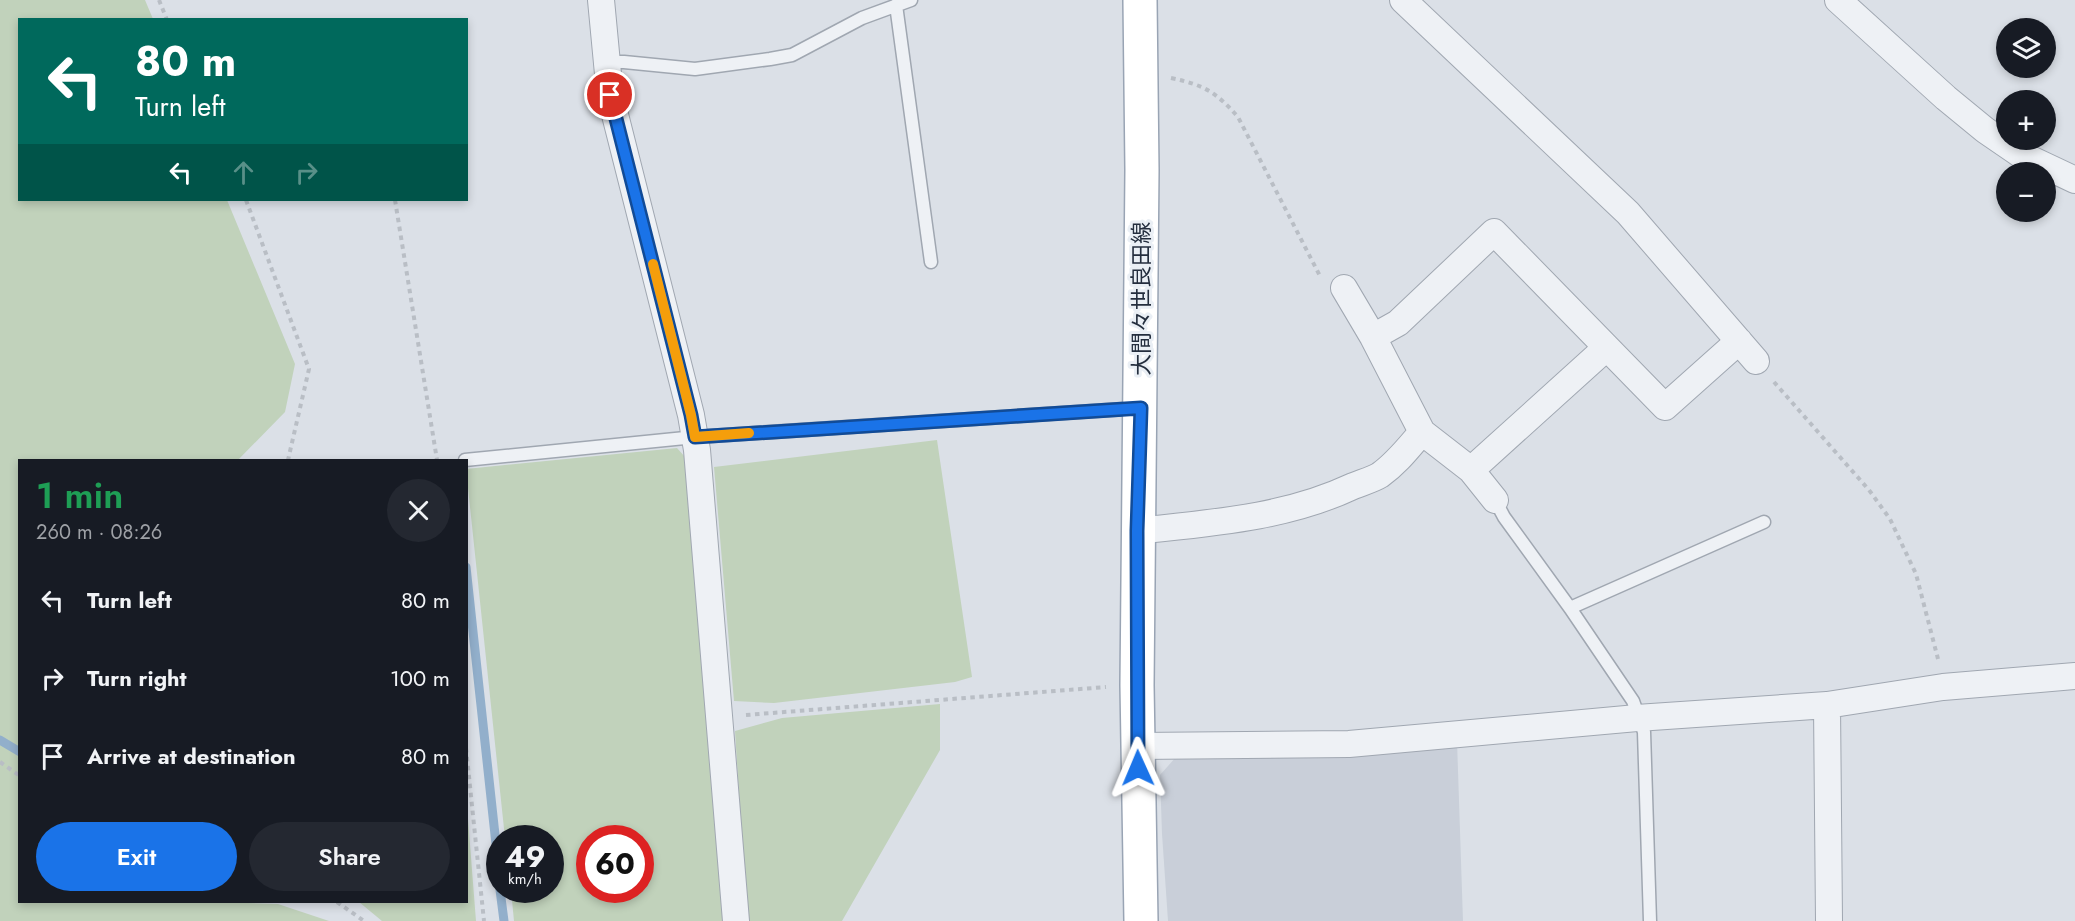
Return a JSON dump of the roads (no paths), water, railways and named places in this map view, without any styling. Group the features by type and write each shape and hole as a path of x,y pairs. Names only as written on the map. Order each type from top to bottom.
{"main road":[{"name":"大間々世良田線","path":"1140,0 1141,408 1137,531 1137,684 1141,921"}],"street":[{"path":"602,0 610,95 695,437 736,921"},
{"path":"1403,0 1628,213 1756,362"},
{"path":"1838,0 1946,98 1985,130 2020,154 2075,180"},
{"path":"1373,337 1398,323 1494,232 1665,407 1738,341"},
{"path":"1344,288 1373,337 1422,432 1471,470 1495,500"},
{"path":"1471,470 1606,348"},
{"path":"1137,531 1226,520 1325,500 1379,476 1422,432"},
{"path":"1138,746 1349,744 1637,718 1827,705 1943,687 2075,676"},
{"path":"1827,705 1829,921"}],"lane":[{"path":"606,62 695,69 770,60 792,55 862,18 911,0"},
{"path":"896,5 932,262"},
{"path":"468,460 695,437 1141,408"},
{"path":"1495,500 1504,517 1570,608 1633,701 1637,718 1644,732 1650,921"},
{"path":"1570,608 1764,522"}],"waterway":[{"path":"468,585 494,825"},
{"path":"0,740 18,751"},
{"path":"502,903 504,921"}]}
